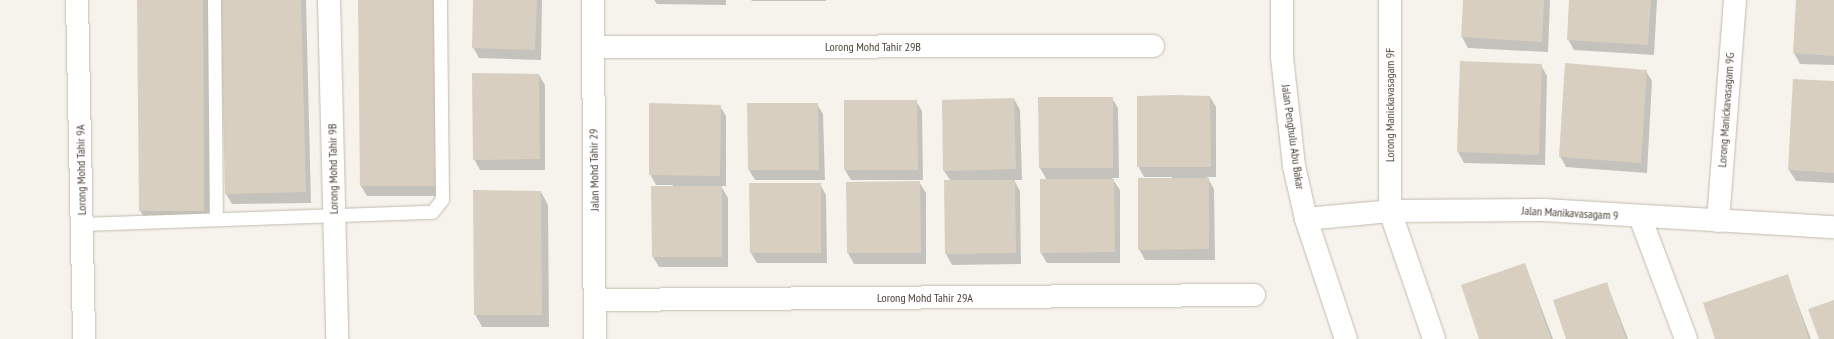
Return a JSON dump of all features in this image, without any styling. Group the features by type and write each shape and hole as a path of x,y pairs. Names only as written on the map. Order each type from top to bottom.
{"street":[{"name":"Lorong Mohd Tahir 9A","path":"77,0 84,339"},
{"name":"Lorong Mohd Tahir 9B","path":"329,0 337,339"},
{"name":"Jalan Mohd Tahir 29","path":"593,0 596,300 595,339"},
{"name":"Jalan Penghulu Abu Bakar","path":"1282,0 1282,57 1288,127 1306,219 1346,339"},
{"name":"Lorong Manickavasagam 9F","path":"1390,0 1390,211 1434,339"},
{"name":"Lorong Manickavasagam 9G","path":"1718,221 1735,0"},
{"name":"Lorong Mohd Tahir 29B","path":"593,47 1153,46"},
{"name":"Jalan Manikavasagam 9","path":"1306,219 1390,211 1544,210 1834,228"},
{"path":"1640,217 1686,339"},
{"name":"Lorong Mohd Tahir 29A","path":"596,300 1254,295"}],"lane":[{"path":"214,0 216,218"},
{"path":"82,224 334,213 432,212 442,199 440,0"}],"building":[{"path":"137,0 203,0 204,211 139,211"},
{"path":"220,0 301,0 306,192 225,194"},
{"path":"358,0 438,0 439,186 360,186"},
{"path":"473,0 537,0 535,50 472,48"},
{"path":"1463,0 1544,0 1542,42 1461,37"},
{"path":"1569,0 1651,0 1648,45 1567,40"},
{"path":"1796,0 1834,0 1834,56 1793,53"},
{"path":"1460,61 1542,64 1539,155 1457,152"},
{"path":"1565,63 1647,70 1641,163 1559,157"},
{"path":"472,73 539,74 540,159 473,160"},
{"path":"1793,79 1834,81 1834,173 1788,170"},
{"path":"1137,96 1210,96 1211,167 1137,167"},
{"path":"1038,97 1113,97 1113,168 1039,168"},
{"path":"1014,98 1016,169 943,171 942,100"},
{"path":"844,100 917,100 918,170 844,170"},
{"path":"649,103 721,105 720,176 649,175"},
{"path":"747,103 818,103 819,170 748,170"},
{"path":"1138,178 1209,178 1209,249 1138,250"},
{"path":"1040,179 1114,179 1115,252 1040,253"},
{"path":"944,180 1015,180 1016,253 945,254"},
{"path":"920,181 921,253 847,253 846,182"},
{"path":"749,183 821,183 821,253 750,253"},
{"path":"651,186 722,186 722,257 652,257"},
{"path":"473,190 541,191 542,315 474,315"},
{"path":"1525,263 1551,339 1479,339 1461,285"},
{"path":"1788,274 1809,339 1715,339 1703,303"},
{"path":"1607,282 1626,339 1566,339 1553,300"},
{"path":"1834,300 1834,339 1819,339 1808,309"}]}
